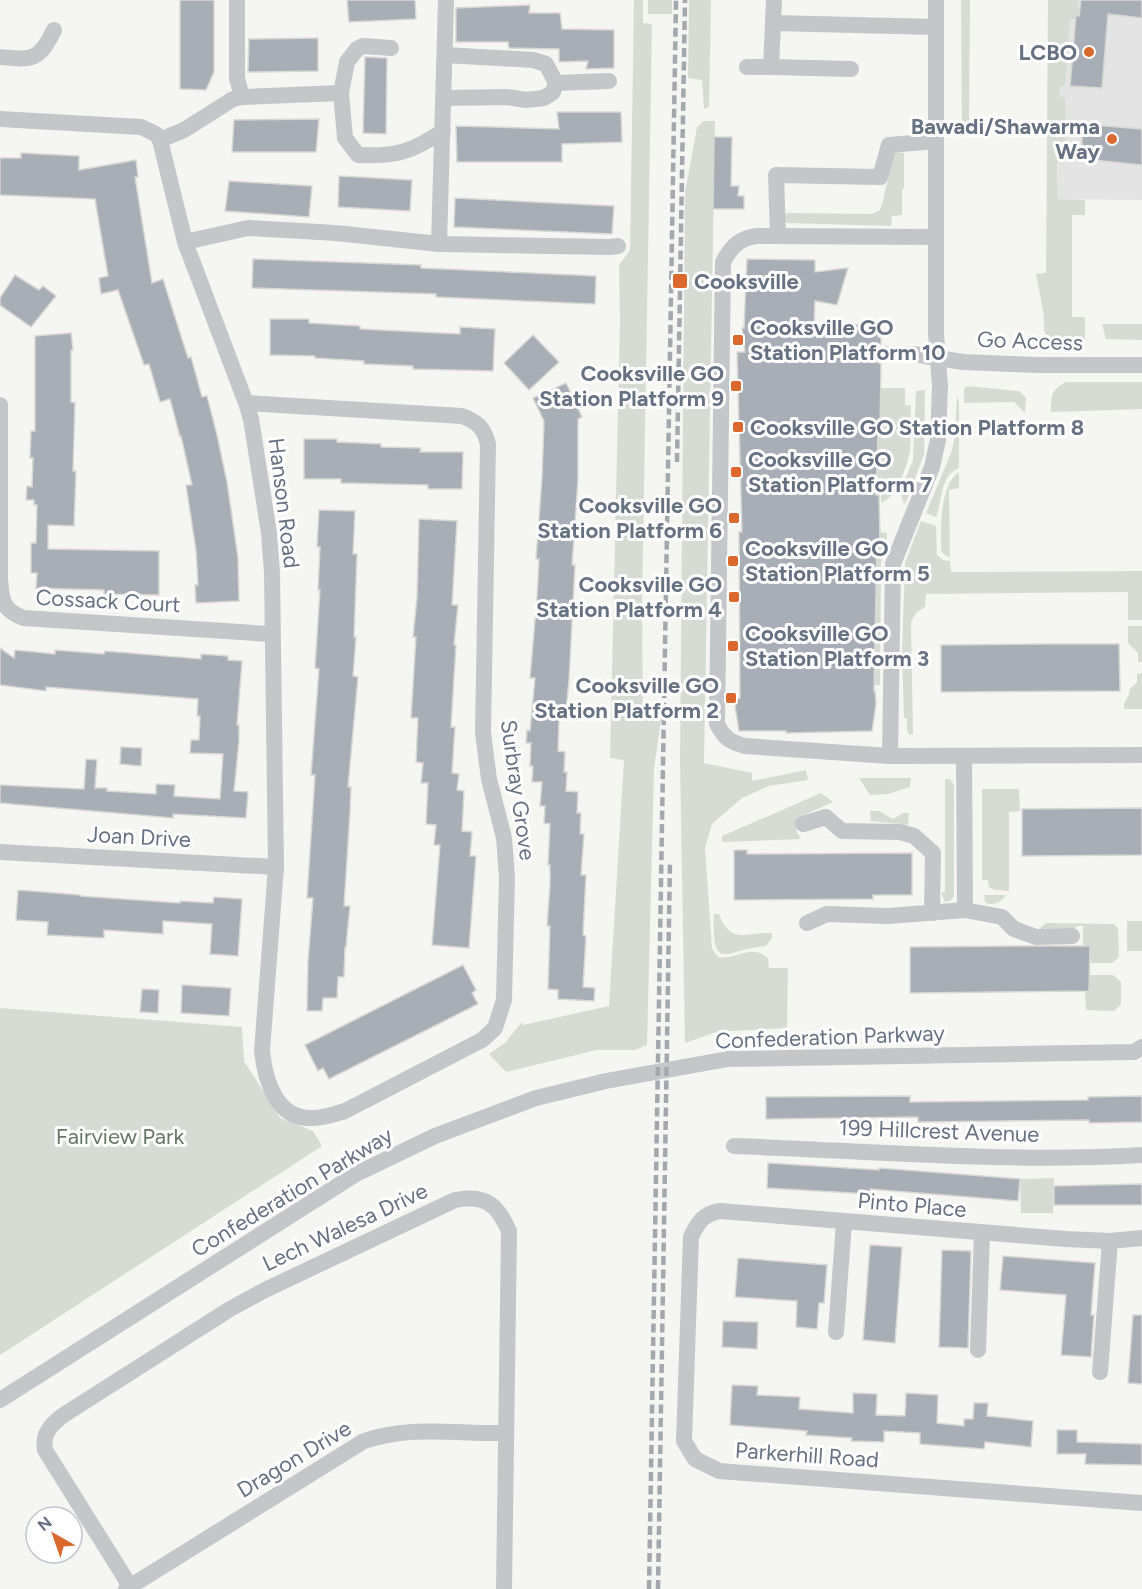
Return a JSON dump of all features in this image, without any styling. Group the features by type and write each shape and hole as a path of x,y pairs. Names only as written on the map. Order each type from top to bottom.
{"street":[{"path":"237,0 237,78 242,97"},
{"path":"439,244 447,0"},
{"path":"771,67 774,0"},
{"path":"890,756 893,564 932,467 938,440 940,386 936,237 936,0"},
{"path":"773,23 936,27"},
{"path":"0,57 28,58 37,55 45,48 54,30"},
{"path":"391,48 363,46 357,49 347,62 341,93 345,138 358,155 385,156 397,154 425,143 443,131"},
{"path":"444,98 507,97 526,100 544,98 553,92 556,83 546,64 533,60 445,55"},
{"path":"747,67 851,69"},
{"path":"556,83 609,81"},
{"path":"0,118 141,127 156,134 160,140 184,130 233,99 341,93"},
{"name":"Hanson Road","path":"160,140 185,242 251,419 269,532 272,573 271,633 276,867 262,1050"},
{"path":"777,236 776,175 880,177 889,144 936,141"},
{"path":"185,242 230,230 248,228 336,233 439,244 618,246"},
{"path":"936,237 777,236 746,238 736,243 723,262 717,724 722,736 730,742 745,746 890,756 1142,754"},
{"name":"Go Access","path":"881,354 913,354 963,362 1142,365"},
{"name":"Surbray Grove","path":"246,403 462,416 475,421 485,431 488,444 483,733 489,778 504,838 507,876 504,1000 495,1028 482,1040 345,1111 311,1119 292,1113 280,1104 265,1075 262,1050"},
{"name":"Cossack Court","path":"0,405 0,579 2,601 11,613 23,618 271,633"},
{"path":"964,756 965,910"},
{"path":"803,824 826,817 842,831 900,832 914,836 933,854 932,913"},
{"name":"Joan Drive","path":"0,852 276,867"},
{"path":"807,923 827,914 888,916 965,910 1002,916 1014,929 1036,937 1072,936"},
{"name":"Confederation Parkway","path":"0,1400 357,1174 435,1136 536,1098 728,1059 1139,1052"},
{"name":"199 Hillcrest Avenue","path":"734,1146 1002,1157 1088,1158 1142,1155"},
{"name":"Lech Walesa Drive","path":"128,1588 45,1450 44,1440 52,1424 230,1309 265,1290 455,1200 468,1198 482,1199 493,1205 503,1216 509,1230 504,1589"},
{"name":"Pinto Place","path":"691,1237 698,1222 707,1213 720,1211 982,1233 1110,1240 1142,1238"},
{"path":"836,1332 843,1222"},
{"path":"978,1350 982,1233"},
{"name":"Parkerhill Road","path":"691,1237 684,1441 695,1459 719,1471 1142,1503"},
{"path":"1100,1372 1110,1240"},
{"name":"Dragon Drive","path":"128,1588 364,1441 409,1431 506,1433"}],"shaded area":[{"path":"1055,0 1142,0 1142,200 1058,199"}],"green space":[{"path":"634,0 643,0 643,23 652,24 642,607 643,719 661,720 654,768 647,1045 635,1050 597,1050 506,1072 489,1054 505,1043 522,1022 523,1025 609,1006 624,760 610,758 620,322 619,265 630,250"},
{"path":"648,0 672,0 672,14 648,14"},
{"path":"689,0 711,0 709,107 704,109 702,80 688,78"},
{"path":"961,0 970,0 969,128 962,125"},
{"path":"1048,0 1078,0 1078,9 1113,12 1113,16 1108,16 1106,20 1070,19 1065,86 1059,87 1060,97 1065,97 1067,160 1057,163 1058,199 1085,200 1085,215 1072,215 1072,317 1085,317 1085,341 1047,339 1036,274 1046,273"},
{"path":"704,121 715,121 704,763 752,773 752,781 806,770 808,780 769,786 742,798 712,824 705,848 712,949 718,957 756,952 768,958 769,968 788,968 787,1028 716,1032 685,1043 680,761 685,192 697,127"},
{"path":"894,152 904,153 904,188 902,190 902,215 892,216 891,226 787,223 784,220 787,213 871,214 879,211"},
{"path":"1102,324 1142,324 1142,340 1106,339"},
{"path":"1066,382 1142,382 1142,409 1051,412 1053,394"},
{"path":"967,386 1019,391 1026,398 1025,413 1014,402 964,403 964,389"},
{"path":"881,388 905,388 905,405 911,406 910,450 907,463 892,495 881,502 881,489 876,489"},
{"path":"925,390 924,454 904,504 900,492 913,460 916,391"},
{"path":"957,395 959,468 948,477 945,483 936,517 926,513 955,438"},
{"path":"959,472 959,488 949,490 950,557 941,551 942,508 948,487"},
{"path":"921,521 936,526 937,555 943,560 950,561 951,572 1142,571 1142,620 1128,620 1128,592 926,594 925,607 916,613 911,622 913,734 909,735 907,718 904,718 902,653 905,563"},
{"path":"880,532 887,533 887,544 881,562 880,685 874,685 877,543 880,543"},
{"path":"1128,626 1142,626 1142,662 1138,662 1138,653 1128,643"},
{"path":"1142,673 1142,709 1124,709 1130,689 1137,682 1137,674"},
{"path":"859,778 911,778 910,787 888,794 870,795"},
{"path":"945,779 950,779 954,785 954,896 950,901 945,902 941,893 945,892"},
{"path":"982,789 1019,789 1020,811 1009,812 1009,891 995,890 989,887 988,880 982,880"},
{"path":"821,793 833,802 798,818 796,830 801,839 722,842 722,836"},
{"path":"870,811 879,811 893,819 903,813 909,813 908,825 871,821"},
{"path":"984,895 1006,895 999,902 991,904 985,902"},
{"path":"714,914 719,914 724,924 734,934 772,933 772,938 766,946 724,954 719,952 714,933"},
{"path":"1127,921 1142,921 1142,951 1127,951"},
{"path":"1046,923 1114,924 1118,929 1119,957 1112,963 1089,963 1090,946 1083,946 1083,926 1041,929"},
{"path":"1089,975 1113,975 1121,982 1121,1004 1114,1011 1086,1010 1085,992 1089,991"},
{"name":"Fairview Park","path":"0,1008 242,1027 244,1061 280,1118 313,1131 322,1146 0,1355"},
{"path":"1054,1178 1053,1213 1021,1213 1020,1179"}],"building":[{"path":"180,0 214,0 214,72 206,90 180,89"},
{"path":"347,0 415,0 416,19 349,22"},
{"name":"LCBO","path":"1081,0 1142,0 1142,18 1108,14 1102,88 1070,86 1076,15 1079,16"},
{"path":"530,5 529,13 560,13 562,29 614,30 614,68 586,69 588,61 559,62 559,49 509,48 508,42 456,42 456,8"},
{"path":"318,38 318,71 248,72 249,39"},
{"path":"365,57 387,58 386,134 363,133"},
{"path":"557,112 621,112 622,142 562,144 562,162 457,162 456,126 559,129"},
{"path":"319,119 316,152 232,152 234,120"},
{"name":"Bawadi/Shawarma Way","path":"1082,124 1142,129 1142,165 1093,160 1095,151 1082,150"},
{"path":"714,137 732,137 731,186 739,186 738,196 744,196 744,209 713,209"},
{"path":"21,153 79,156 79,170 136,160 138,177 135,177 152,283 163,279 188,358 191,357 202,397 207,396 217,435 227,482 238,558 239,601 196,603 195,585 198,585 196,550 186,485 192,485 181,436 170,399 160,402 149,364 144,365 118,290 101,294 99,278 108,276 95,199 0,195 0,158 21,158"},
{"path":"339,176 412,180 410,211 338,207"},
{"path":"229,181 312,186 309,217 225,211"},
{"path":"455,198 614,206 612,234 454,227"},
{"path":"253,259 421,265 421,268 596,276 595,304 436,297 436,294 252,288"},
{"path":"747,259 815,260 815,272 848,268 837,305 815,301 814,328 862,324 863,328 878,328 878,337 881,337 881,344 875,345 871,353 872,360 881,364 876,495 879,495 880,543 877,543 874,691 876,704 872,731 786,733 786,731 739,731 734,699 740,698 739,532 742,532 737,352 745,352 742,328 744,328"},
{"path":"15,275 39,290 43,286 56,296 31,327 0,305 0,298"},
{"path":"270,319 309,319 309,323 360,326 360,329 460,334 460,327 495,329 493,371 413,369 413,366 364,364 364,361 315,358 315,356 270,355"},
{"path":"71,333 73,350 71,350 71,402 75,403 74,526 48,525 48,549 159,551 159,595 104,594 104,590 36,588 37,573 31,573 31,543 36,543 37,505 34,505 34,500 26,500 27,486 32,487 33,458 30,458 31,431 35,431 35,336"},
{"path":"533,335 559,362 529,390 504,363"},
{"path":"566,383 582,417 578,419 578,480 572,565 575,565 569,680 565,720 559,720 558,751 565,752 566,791 578,792 577,813 581,813 580,834 584,834 581,875 586,875 583,987 595,988 594,1001 558,999 558,990 548,989 550,824 544,823 545,806 540,806 542,782 532,782 531,743 526,743 527,730 530,731 535,678 530,678 537,597 539,559 536,559 544,421 533,398"},
{"path":"304,439 337,439 337,442 381,444 381,447 421,448 420,452 463,452 462,489 428,489 428,485 341,483 341,479 304,479"},
{"path":"319,510 355,511 353,554 357,554 354,637 356,637 353,676 358,677 348,787 351,787 344,906 350,906 344,977 338,977 337,998 323,998 322,1011 307,1011 313,898 307,898 315,775 311,775 319,669 315,668 320,590 318,590 320,547 317,547"},
{"path":"419,519 457,521 452,605 458,605 451,727 455,727 452,773 459,774 457,790 464,791 462,831 472,832 470,856 476,856 469,948 432,945 440,845 434,845 436,825 426,824 428,783 421,783 423,763 416,762 418,718 411,718"},
{"path":"1119,644 1120,691 941,692 941,645"},
{"path":"0,648 14,658 15,650 55,654 55,650 104,654 105,651 201,659 201,654 228,656 228,660 242,661 237,725 239,725 239,741 234,791 248,792 246,818 173,814 173,818 0,803 0,785 84,789 86,759 97,760 95,788 107,788 107,791 156,794 156,784 175,785 174,796 220,799 223,754 190,753 191,740 199,740 198,699 46,687 46,691 0,685"},
{"path":"121,747 142,748 141,766 120,764"},
{"path":"1142,808 1142,855 1022,856 1022,809"},
{"path":"734,850 747,850 747,854 912,853 912,895 873,895 873,899 734,900"},
{"path":"18,890 180,903 180,901 213,903 214,897 242,899 238,956 210,954 212,924 163,921 163,934 104,930 104,938 47,935 48,922 16,920"},
{"path":"1090,946 1089,991 910,993 910,947"},
{"path":"463,965 476,990 472,993 478,1004 329,1079 323,1068 318,1071 305,1045"},
{"path":"182,985 231,988 229,1016 181,1013"},
{"path":"142,989 159,990 158,1013 140,1012"},
{"path":"910,1096 910,1102 1088,1100 1088,1097 1142,1096 1142,1122 1089,1123 1089,1120 918,1122 918,1117 766,1119 766,1097"},
{"path":"768,1163 879,1170 879,1168 1020,1179 1018,1201 870,1189 870,1194 767,1188"},
{"path":"1142,1184 1142,1205 1054,1205 1054,1186"},
{"path":"870,1245 902,1247 895,1343 863,1340"},
{"path":"942,1250 971,1251 968,1348 939,1347"},
{"path":"1003,1256 1095,1263 1091,1357 1061,1355 1066,1295 1000,1290"},
{"path":"738,1258 827,1265 824,1303 819,1303 817,1329 796,1327 797,1301 735,1297"},
{"path":"1133,1315 1142,1315 1142,1384 1128,1383"},
{"path":"723,1321 758,1322 757,1349 722,1347"},
{"path":"732,1385 758,1386 757,1395 800,1397 799,1409 853,1413 853,1393 877,1394 876,1415 905,1416 906,1393 938,1395 937,1423 964,1426 964,1419 973,1419 974,1403 988,1403 987,1416 1033,1421 1031,1447 985,1442 984,1449 920,1444 920,1433 884,1431 884,1442 851,1441 852,1438 806,1435 807,1431 730,1425"},
{"path":"1057,1430 1077,1430 1077,1442 1142,1444 1142,1465 1085,1464 1086,1454 1057,1454"}],"railway":[{"path":"649,1589 676,0"},
{"path":"677,462 685,0"},
{"path":"658,1589 670,861"}],"place":[{"name":"LCBO","path":"1089,52"},
{"name":"Bawadi/Shawarma Way","path":"1112,139"},
{"name":"Cooksville","path":"680,281"},
{"name":"Cooksville GO Station Platform 10","path":"738,340"},
{"name":"Cooksville GO Station Platform 9","path":"736,386"},
{"name":"Cooksville GO Station Platform 8","path":"738,427"},
{"name":"Cooksville GO Station Platform 7","path":"736,472"},
{"name":"Cooksville GO Station Platform 6","path":"734,518"},
{"name":"Cooksville GO Station Platform 5","path":"733,561"},
{"name":"Cooksville GO Station Platform 4","path":"734,597"},
{"name":"Cooksville GO Station Platform 3","path":"733,646"},
{"name":"Cooksville GO Station Platform 2","path":"731,698"}]}
